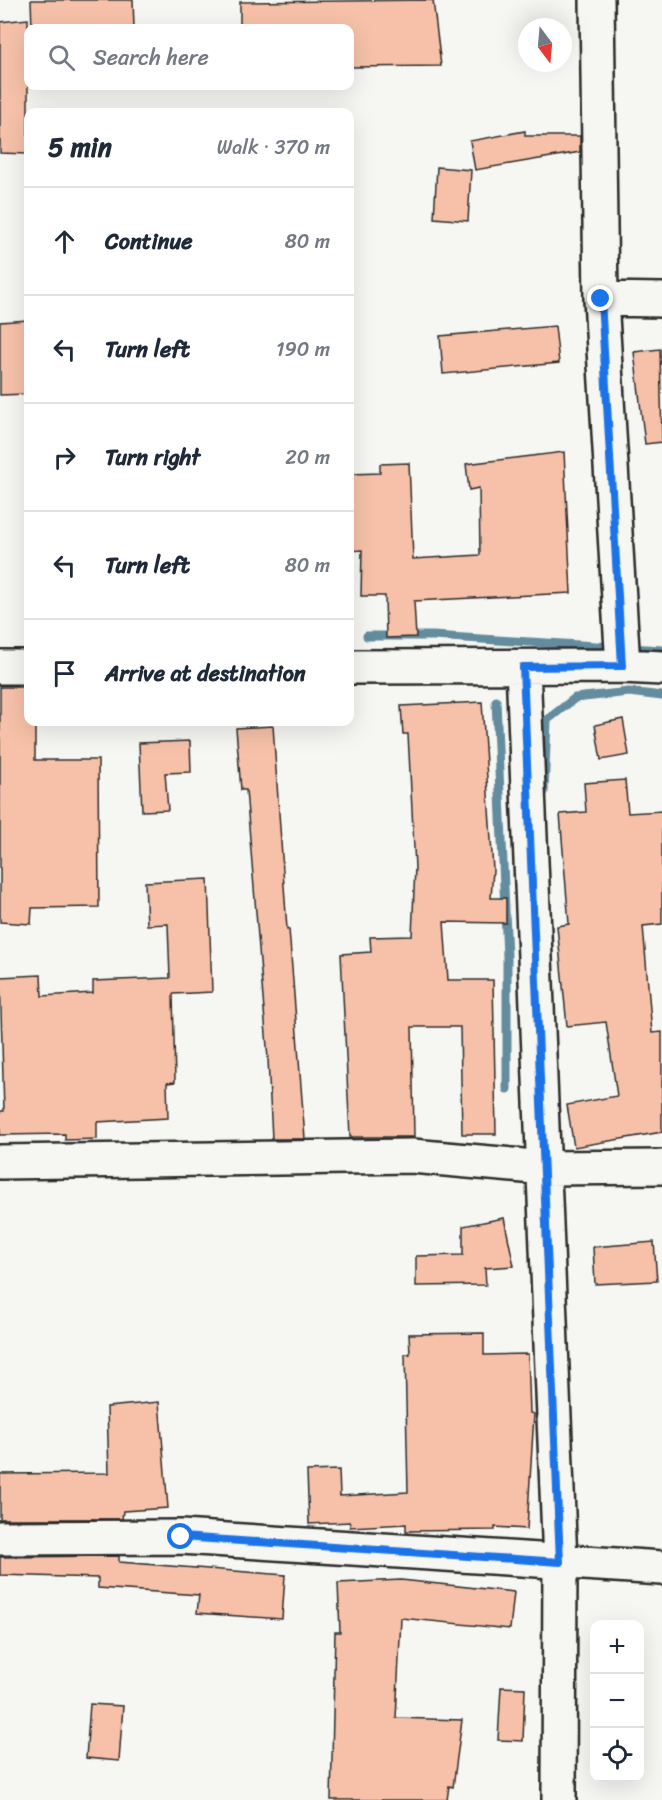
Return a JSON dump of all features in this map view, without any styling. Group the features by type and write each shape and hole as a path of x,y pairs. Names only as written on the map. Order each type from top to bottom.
{"street":[{"path":"597,0 601,299 622,666"},
{"path":"601,299 662,300"},
{"path":"354,667 622,666 662,668"},
{"path":"0,667 24,667"},
{"path":"523,667 546,1168 560,1562 559,1800"},
{"path":"0,1162 412,1156 546,1168 662,1167"},
{"path":"0,1538 181,1537 662,1568"}],"building":[{"path":"31,0 133,0 134,24 32,24"},
{"path":"433,0 441,66 354,67 354,24 240,24 240,2"},
{"path":"28,19 28,24 24,24 24,90 28,90 28,108 24,108 24,154 0,153 0,22"},
{"path":"525,131 525,136 580,136 580,152 475,170 470,141"},
{"path":"437,167 471,170 468,221 434,218"},
{"path":"24,320 24,394 0,395 0,322"},
{"path":"555,326 559,363 443,374 440,336"},
{"path":"660,349 662,442 645,444 634,352"},
{"path":"564,452 571,593 414,601 416,637 386,638 385,596 361,596 362,550 354,551 354,474 380,473 380,464 409,463 413,559 480,555 479,488 469,490 466,464"},
{"path":"0,687 24,687 24,726 35,726 35,760 98,760 99,907 32,908 31,924 0,922"},
{"path":"482,702 493,870 491,898 506,898 506,923 444,922 448,980 493,980 496,1134 462,1134 460,1027 412,1027 414,1137 350,1137 341,954 371,952 370,937 412,936 415,867 408,734 403,734 401,706"},
{"path":"623,719 629,755 601,760 595,725"},
{"path":"273,726 305,1139 272,1139 268,1059 246,790 241,790 236,728"},
{"path":"190,741 191,772 165,773 168,810 142,811 139,743"},
{"path":"625,780 628,813 662,811 662,924 643,926 652,1033 662,1032 662,1132 574,1147 567,1105 617,1096 606,1022 567,1026 557,926 569,924 560,814 586,812 584,783"},
{"path":"208,879 212,992 173,994 175,1082 167,1083 168,1118 97,1122 97,1139 65,1140 65,1134 0,1135 0,1111 4,1111 0,977 41,975 42,996 93,993 93,981 170,978 168,924 147,925 145,882"},
{"path":"504,1218 514,1266 485,1268 486,1285 416,1286 416,1256 463,1255 463,1226"},
{"path":"654,1242 657,1281 595,1284 593,1247"},
{"path":"484,1333 484,1355 528,1354 530,1413 534,1414 527,1529 495,1527 495,1530 406,1531 406,1524 350,1527 350,1522 309,1524 307,1471 339,1470 340,1496 408,1492 405,1354 410,1354 409,1334"},
{"path":"159,1402 168,1508 123,1511 122,1519 0,1519 0,1474 109,1473 107,1407"},
{"path":"119,1556 119,1562 285,1575 282,1619 197,1613 199,1595 98,1588 98,1578 0,1575 0,1557"},
{"path":"401,1580 514,1592 510,1629 401,1618 396,1718 462,1720 453,1787 449,1786 447,1800 331,1800 335,1632 340,1632 338,1583"},
{"path":"501,1687 525,1688 523,1741 498,1740"},
{"path":"90,1704 123,1706 119,1761 86,1758"}],"waterway":[{"path":"367,636 433,636 662,650"},
{"path":"544,792 547,720 575,698 629,692 662,696"},
{"path":"496,701 507,957 507,1089"}],"route":[{"path":"181,1537 560,1562 546,1168 523,667 622,666 601,299"}]}
